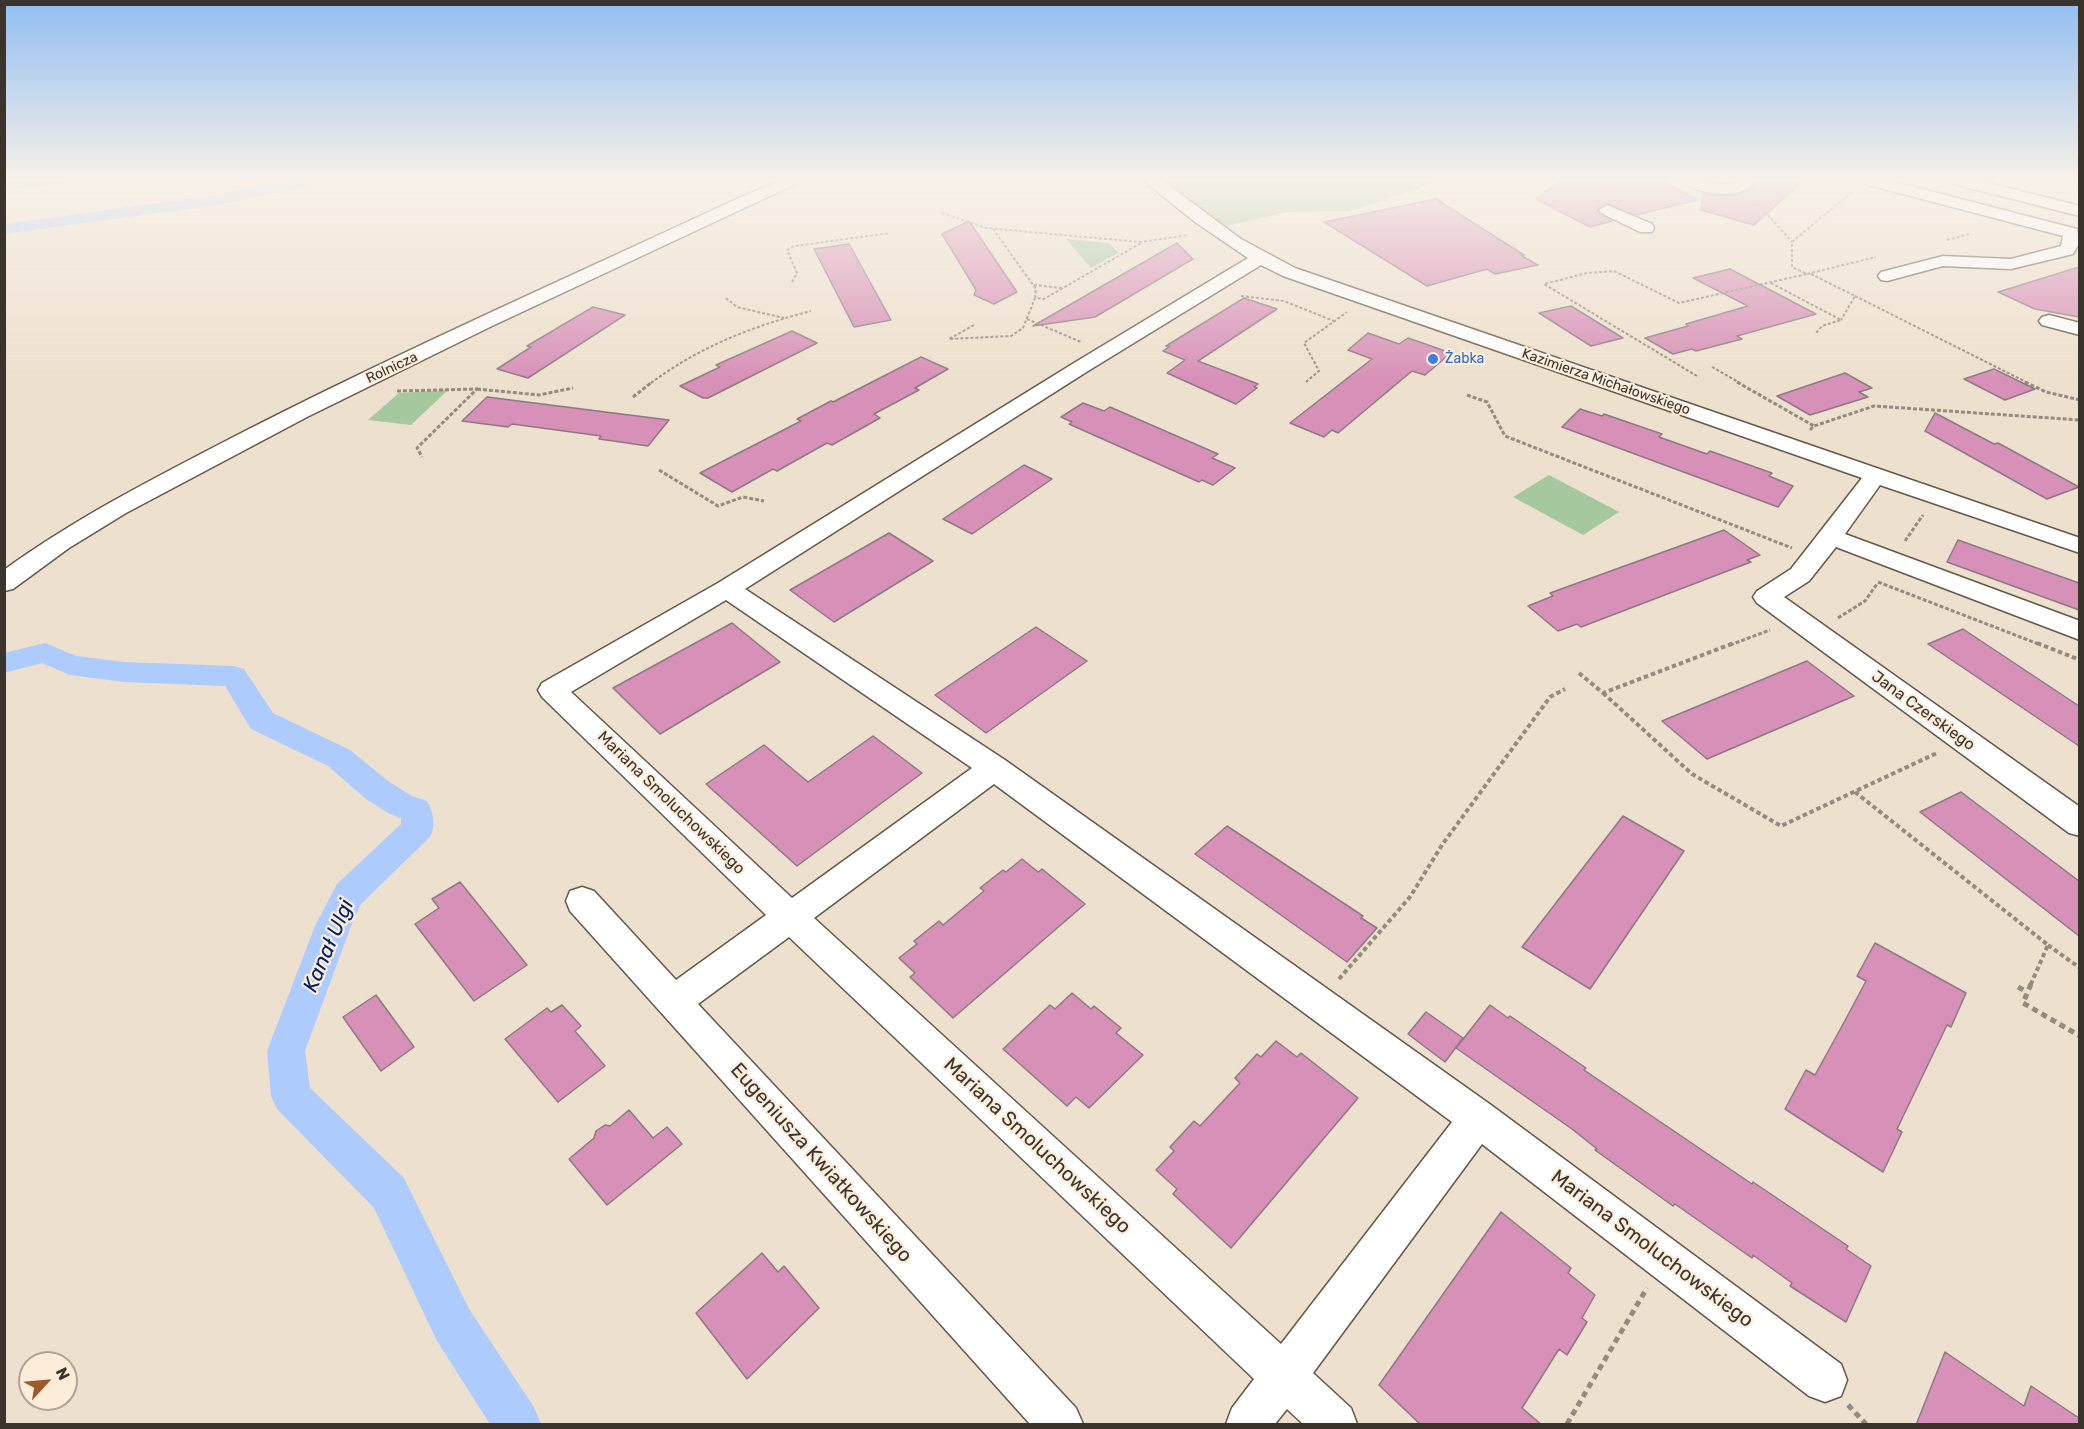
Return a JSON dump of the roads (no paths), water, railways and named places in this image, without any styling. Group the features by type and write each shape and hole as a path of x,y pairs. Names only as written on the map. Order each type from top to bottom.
{"street":[{"name":"Rolnicza","path":"4,582 105,513 304,409 645,248"},
{"name":"Kazimierza Michałowskiego","path":"1243,248 1259,259 1366,298 2079,546"},
{"path":"1887,276 1943,261 2011,264 2049,256 2068,248"},
{"path":"727,589 1259,259"},
{"path":"2049,321 2079,329"},
{"path":"1875,476 1831,537 2079,631"},
{"name":"Jana Czerskiego","path":"1831,537 1800,575 1766,597 2079,824"},
{"name":"Mariana Smoluchowskiego","path":"1335,1425 1284,1375 790,917 552,690 727,589 994,768 1478,1118 1825,1380"},
{"path":"673,1002 994,768"},
{"name":"Eugeniusza Kwiatkowskiego","path":"582,901 1060,1425"},
{"path":"1248,1425 1478,1118"}],"waterway":[{"name":"Kanał Ulgi","path":"4,663 45,653 70,665 124,672 234,676 262,721 339,758 377,790 401,805 416,810 418,828 349,894 333,926 286,1051 291,1096 389,1193 453,1325 517,1424"}],"place":[{"name":"Żabka","path":"1433,359"}]}
